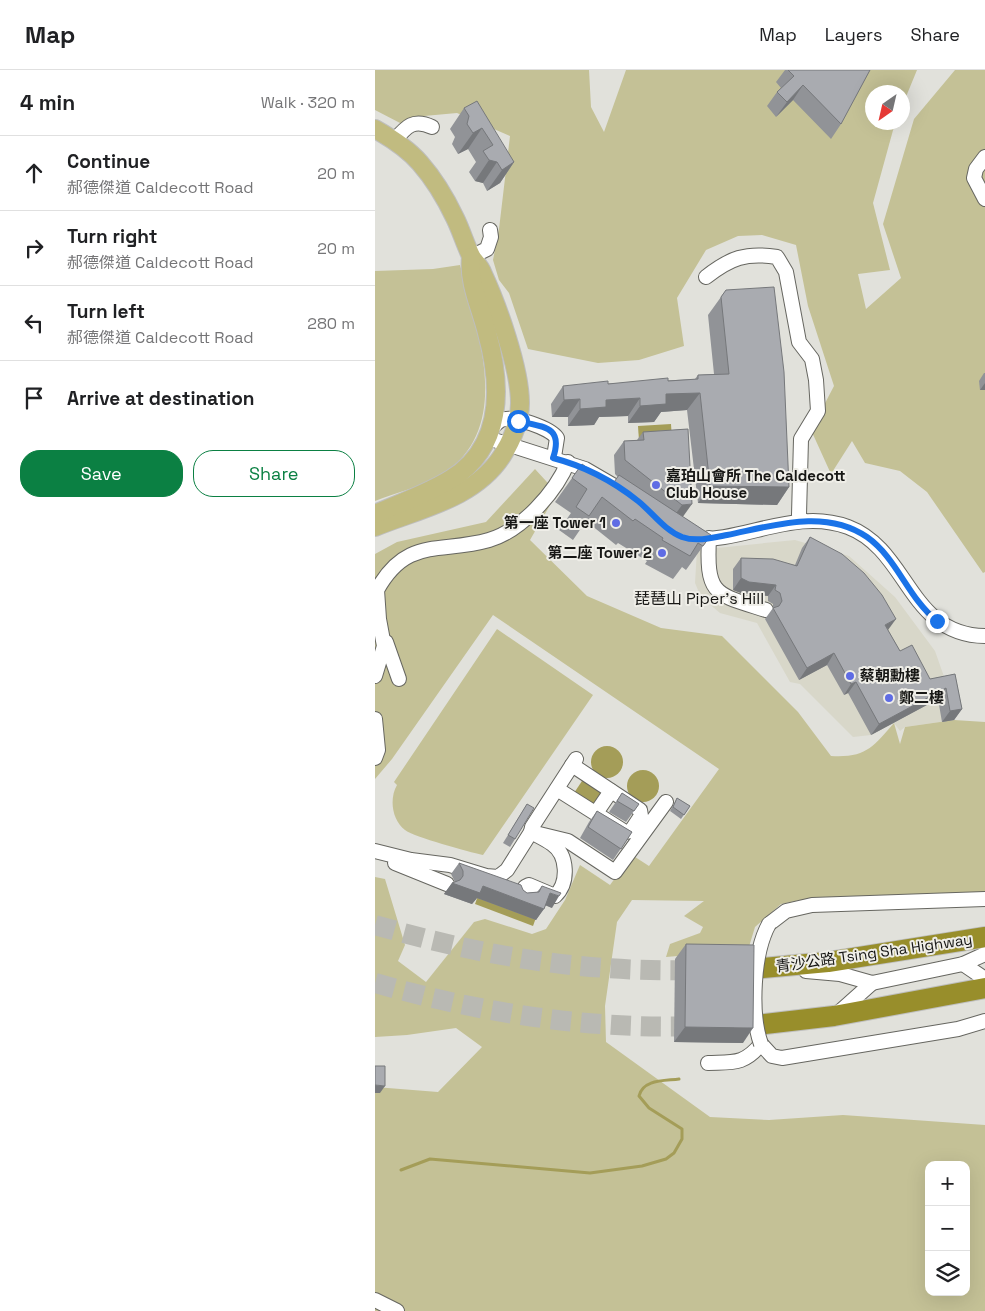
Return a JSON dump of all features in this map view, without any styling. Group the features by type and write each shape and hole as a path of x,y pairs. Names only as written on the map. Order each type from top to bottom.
{"highway":[{"name":"青沙公路 Tsing Sha Highway","path":"763,968 828,962 985,937"},
{"path":"765,1024 835,1016 985,988"}],"main road":[{"path":"375,129 394,141 420,163 431,177 455,218 471,256 482,271 513,359 520,391 518,421 508,446 492,468 466,490 375,527"},
{"path":"375,514 452,479 471,463 490,433 497,406 495,367 469,273 471,256"}],"street":[{"path":"394,141 409,124 418,122 432,126"},
{"path":"985,157 976,169 973,178 985,198"},
{"path":"471,256 487,249 491,237 490,230"},
{"path":"705,277 725,262 755,254 777,257 786,272 799,342 812,359 816,380 818,411 801,439 799,515 802,520"},
{"path":"553,458 558,444 553,432 518,421 502,420 490,433 508,446 553,458 568,462 603,478 636,500"},
{"path":"399,679 383,636 379,619 377,590 396,564 420,550 473,544 491,540 508,532 554,489 561,480 568,462"},
{"path":"681,537 699,540 802,520 836,524 853,529 868,538 884,554 929,614 947,627 981,636 985,650"},
{"path":"709,538 708,571 716,590 728,598 766,610"},
{"path":"375,676 383,655 383,636"},
{"path":"375,719 378,750 375,758"},
{"path":"375,850 411,860 450,865 495,877 504,874 531,832 532,827 574,762 611,791 640,810 641,816 631,831 625,832 557,789"},
{"path":"596,813 611,791"},
{"path":"531,832 568,841 615,872 666,802"},
{"path":"522,896 525,887 529,885 555,896 564,883 565,865 557,849 531,832"},
{"path":"375,859 399,864 447,884"},
{"path":"985,899 812,905 786,911 769,924 762,936 755,965 757,1032 761,1044 772,1056 782,1058 958,1029 985,1022"},
{"path":"763,968 840,974 872,983 963,964 985,954"},
{"path":"963,964 985,979"},
{"path":"835,1016 872,983"},
{"path":"708,1063 744,1061 761,1044"},
{"path":"375,1300 397,1311"}],"shaded area":[{"path":"375,70 589,70 591,107 604,132 626,70 917,70 910,87 910,85 865,85 865,130 893,130 873,203 890,270 858,274 866,309 901,278 883,224 914,119 955,70 985,70 985,572 983,573 927,492 900,471 865,463 852,441 831,474 811,430 834,386 808,306 796,245 762,235 738,236 706,250 677,298 684,346 639,360 598,363 528,349 509,293 499,280 493,260 499,229 510,136 457,113 424,116 402,124 375,110"},
{"path":"460,265 475,319 485,377 484,405 478,431 465,454 443,474 419,486 375,501 375,271 433,269"},
{"path":"671,424 672,439 639,441 638,426"},
{"path":"535,469 557,493 530,540 587,596 661,628 722,636 798,712 831,756 861,753 874,745 894,723 900,744 905,727 954,720 985,722 985,894 800,900 781,904 755,927 748,950 666,957 670,944 700,933 703,927 684,916 704,901 632,900 617,922 605,1006 606,1042 710,1117 769,1120 843,1115 985,1125 985,1311 375,1311 375,1087 438,1092 482,1047 456,1028 407,1035 375,1037 375,877 385,879 405,945 398,961 426,982 474,922 485,919 532,934 546,929 565,900 580,865 610,885 632,855 649,866 719,769 493,615 392,759 375,779 375,554 397,542 486,522"},
{"path":"795,540 849,556 895,597 935,651 947,685 954,720 905,727 900,731 894,723 871,735 853,737 800,684 790,682 757,623 720,613 701,597 695,583 697,550"},
{"path":"497,629 593,695 483,855 430,840 405,830 397,821 393,809 393,797 397,785 394,782"},
{"path":"607,746 618,751 623,762 618,773 607,778 596,773 591,762 596,751"},
{"path":"643,770 654,775 659,786 654,797 643,802 632,797 627,786 632,775"},
{"path":"584,778 603,790 593,805 574,793"},
{"path":"479,893 537,915 533,926 475,904"}],"building":[{"path":"788,70 870,70 841,124 803,85 787,102 777,92 794,76"},
{"path":"477,101 514,162 502,170 497,162 489,160 483,151 493,145 482,128 473,133 467,124 469,116 464,108"},
{"path":"774,287 784,372 789,487 710,486 700,393 666,394 666,404 640,406 640,398 606,400 606,407 580,409 580,399 564,400 563,386 608,381 608,384 668,378 668,381 698,379 698,375 729,374 721,297 726,290"},
{"path":"688,429 692,504 682,505 625,460 624,441 644,440 643,432"},
{"path":"582,464 612,485 619,475 711,535 703,546 698,543 690,556 662,540 663,538 635,519 633,521 602,497 589,516 576,507 587,489 572,478"},
{"path":"810,537 842,554 864,573 882,595 896,619 885,625 900,651 912,645 930,679 955,674 962,709 950,711 946,688 879,724 856,682 851,684 834,653 807,668 773,608 779,606 782,601 780,593 775,590 776,585 749,582 741,578 741,558 773,559 797,566"},
{"path":"622,793 639,804 634,811 617,801"},
{"path":"677,798 690,806 684,815 673,807"},
{"path":"527,804 534,808 515,839 508,835"},
{"path":"597,811 632,832 621,849 588,827"},
{"path":"459,863 521,885 527,893 539,892 542,886 561,893 559,896 550,893 544,909 483,886 480,893 452,883 460,880 463,876"},
{"path":"686,944 754,945 753,1028 685,1027"},
{"path":"375,1066 385,1066 385,1086 375,1085"}],"waterway":[{"path":"401,1170 430,1159 590,1173 642,1166 666,1159 674,1153 682,1139 682,1129 649,1108 639,1096 645,1086 655,1082 679,1079"}],"tunnel":[{"path":"375,925 456,946 536,961 617,969 701,970"},
{"path":"375,983 455,1003 536,1017 618,1025 659,1027 701,1026"}],"place":[{"name":"嘉珀山會所 The Caldecott Club House","path":"656,485"},
{"name":"第一座 Tower 1","path":"616,523"},
{"name":"第二座 Tower 2","path":"662,553"},
{"name":"蔡朝勳樓","path":"850,676"},
{"name":"鄭二樓","path":"889,698"}],"district":[{"name":"琵琶山 Piper's Hill","path":"699,598"}],"route":[{"path":"518,421 546,428 553,432 558,444 553,458 585,469 620,488 651,512 665,527 681,537 699,540 802,520 836,524 858,532 877,545 921,607 937,621"}]}
